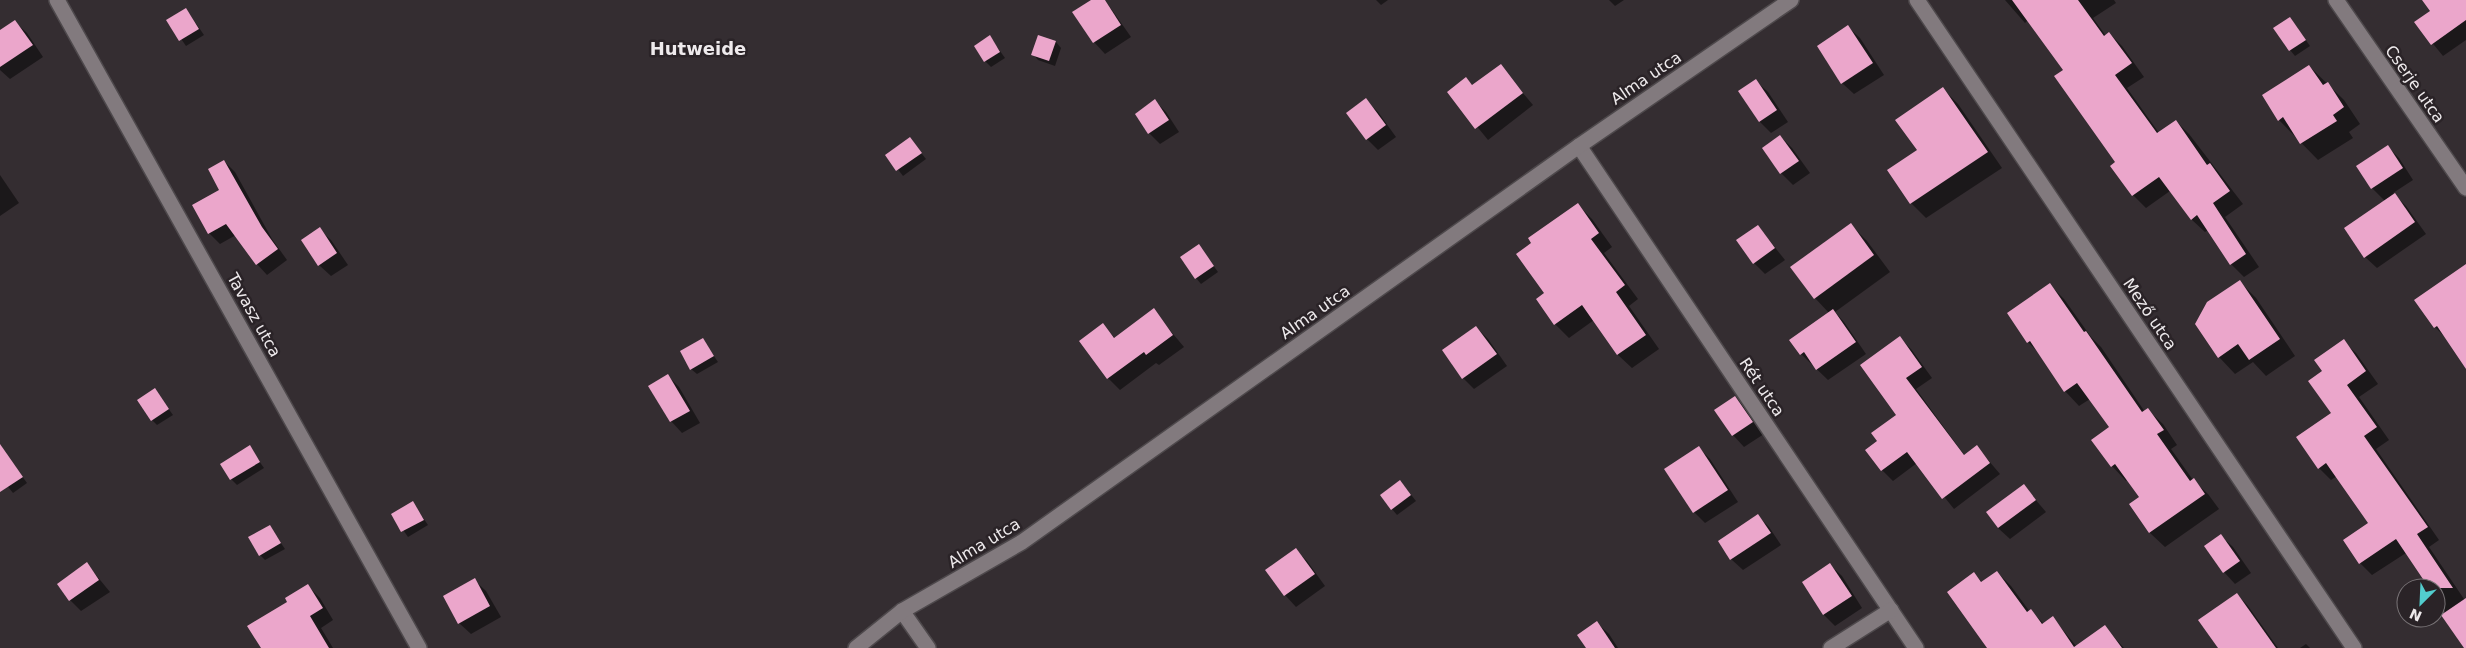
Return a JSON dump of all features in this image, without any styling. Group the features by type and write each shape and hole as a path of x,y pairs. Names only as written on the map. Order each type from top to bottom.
{"street":[{"name":"Tavasz utca","path":"57,0 419,648"},
{"name":"Alma utca","path":"856,648 902,611 1022,542 1579,146 1791,0"},
{"name":"Mező utca","path":"1917,0 2354,648"},
{"name":"Cserje utca","path":"2336,0 2466,188"},
{"name":"Rét utca","path":"1579,146 1916,648"},
{"path":"1831,648 1891,610"},
{"path":"902,611 928,648"}],"building":[{"path":"1091,0 1105,0 1121,25 1093,43 1072,12"},
{"path":"2012,0 2078,0 2104,36 2109,32 2132,63 2115,75 2157,133 2176,120 2207,165 2210,163 2230,191 2213,203 2246,254 2230,265 2197,215 2191,220 2159,177 2132,196 2110,166 2115,162 2054,76 2063,70"},
{"path":"2422,0 2466,0 2466,20 2431,45 2414,22 2430,11"},
{"path":"186,8 199,29 179,41 166,20"},
{"path":"2290,17 2306,40 2289,51 2273,28"},
{"path":"15,20 33,45 0,67 0,30"},
{"path":"1848,25 1873,63 1841,84 1817,46"},
{"path":"990,35 1000,52 984,62 974,46"},
{"path":"1038,35 1056,41 1049,61 1031,55"},
{"path":"1501,64 1523,93 1475,129 1447,92 1466,77 1472,85"},
{"path":"2309,65 2323,85 2328,82 2344,107 2333,115 2337,121 2300,144 2283,117 2278,121 2262,95"},
{"path":"1756,79 1777,110 1759,122 1738,91"},
{"path":"1943,87 1988,152 1910,204 1887,170 1917,150 1895,120"},
{"path":"1366,98 1386,125 1366,140 1346,113"},
{"path":"1155,99 1169,120 1148,134 1135,114"},
{"path":"1780,135 1799,161 1780,174 1762,148"},
{"path":"910,137 922,153 896,171 885,155"},
{"path":"2388,145 2403,168 2371,189 2356,166"},
{"path":"224,160 262,227 278,249 256,265 226,224 208,234 192,205 219,190 208,169"},
{"path":"2395,193 2415,222 2364,258 2344,228"},
{"path":"1578,203 1599,233 1591,239 1625,285 1616,292 1646,335 1617,355 1582,305 1554,325 1536,299 1544,293 1516,254 1531,243 1528,238"},
{"path":"1851,223 1874,255 1814,299 1790,267"},
{"path":"1758,225 1775,248 1753,264 1736,240"},
{"path":"320,227 337,253 318,266 301,240"},
{"path":"1199,244 1214,266 1195,279 1180,257"},
{"path":"2466,264 2466,369 2437,326 2434,328 2414,300"},
{"path":"2240,280 2280,339 2249,360 2238,344 2218,358 2195,324 2207,302"},
{"path":"2050,283 2142,412 2148,408 2164,430 2157,434 2190,481 2194,478 2205,494 2149,533 2129,504 2139,497 2115,464 2111,467 2091,440 2109,427 2077,383 2064,392 2030,341 2027,343 2007,313"},
{"path":"1154,308 1173,335 1146,355 1144,352 1107,379 1079,341 1103,323 1114,338"},
{"path":"1833,309 1856,342 1816,370 1804,352 1800,355 1789,340"},
{"path":"1476,326 1497,354 1462,379 1442,350"},
{"path":"1900,336 1922,367 1906,378 1964,455 1977,445 1990,463 1942,499 1907,452 1881,471 1865,450 1877,441 1871,433 1896,415 1860,365"},
{"path":"703,338 714,356 690,370 680,351"},
{"path":"2344,339 2366,371 2347,385 2377,427 2364,436 2428,527 2417,534 2453,588 2446,588 2446,578 2422,578 2396,539 2359,564 2343,540 2368,523 2326,463 2318,469 2296,437 2331,413 2308,381 2322,371 2314,360"},
{"path":"668,374 690,411 670,422 648,386"},
{"path":"155,388 169,409 151,421 137,400"},
{"path":"1735,396 1753,422 1732,436 1714,410"},
{"path":"0,444 23,477 0,492"},
{"path":"250,445 260,462 230,480 220,464"},
{"path":"1699,446 1728,490 1693,513 1664,469"},
{"path":"1400,480 1411,495 1391,510 1380,495"},
{"path":"2024,484 2036,500 1998,528 1986,512"},
{"path":"413,501 424,520 401,532 391,514"},
{"path":"1758,514 1771,533 1730,560 1718,541"},
{"path":"270,525 281,543 259,556 248,537"},
{"path":"2221,534 2240,561 2223,573 2204,546"},
{"path":"1296,548 1315,574 1284,596 1265,570"},
{"path":"87,562 99,580 69,601 57,584"},
{"path":"1830,563 1852,596 1823,615 1802,582"},
{"path":"1997,571 2027,612 2031,609 2042,624 2053,616 2074,647 2105,625 2122,648 1987,648 1947,592 1974,572 1981,582"},
{"path":"475,578 490,606 458,624 443,596"},
{"path":"308,584 323,608 310,616 329,648 261,648 247,626 287,602 285,598"},
{"path":"2237,593 2276,648 2218,648 2198,620"},
{"path":"2466,598 2466,648 2464,648 2446,622 2446,612"},
{"path":"1597,621 1615,648 1586,648 1577,635"}],"district":[{"name":"Hutweide","path":"698,48"}]}
